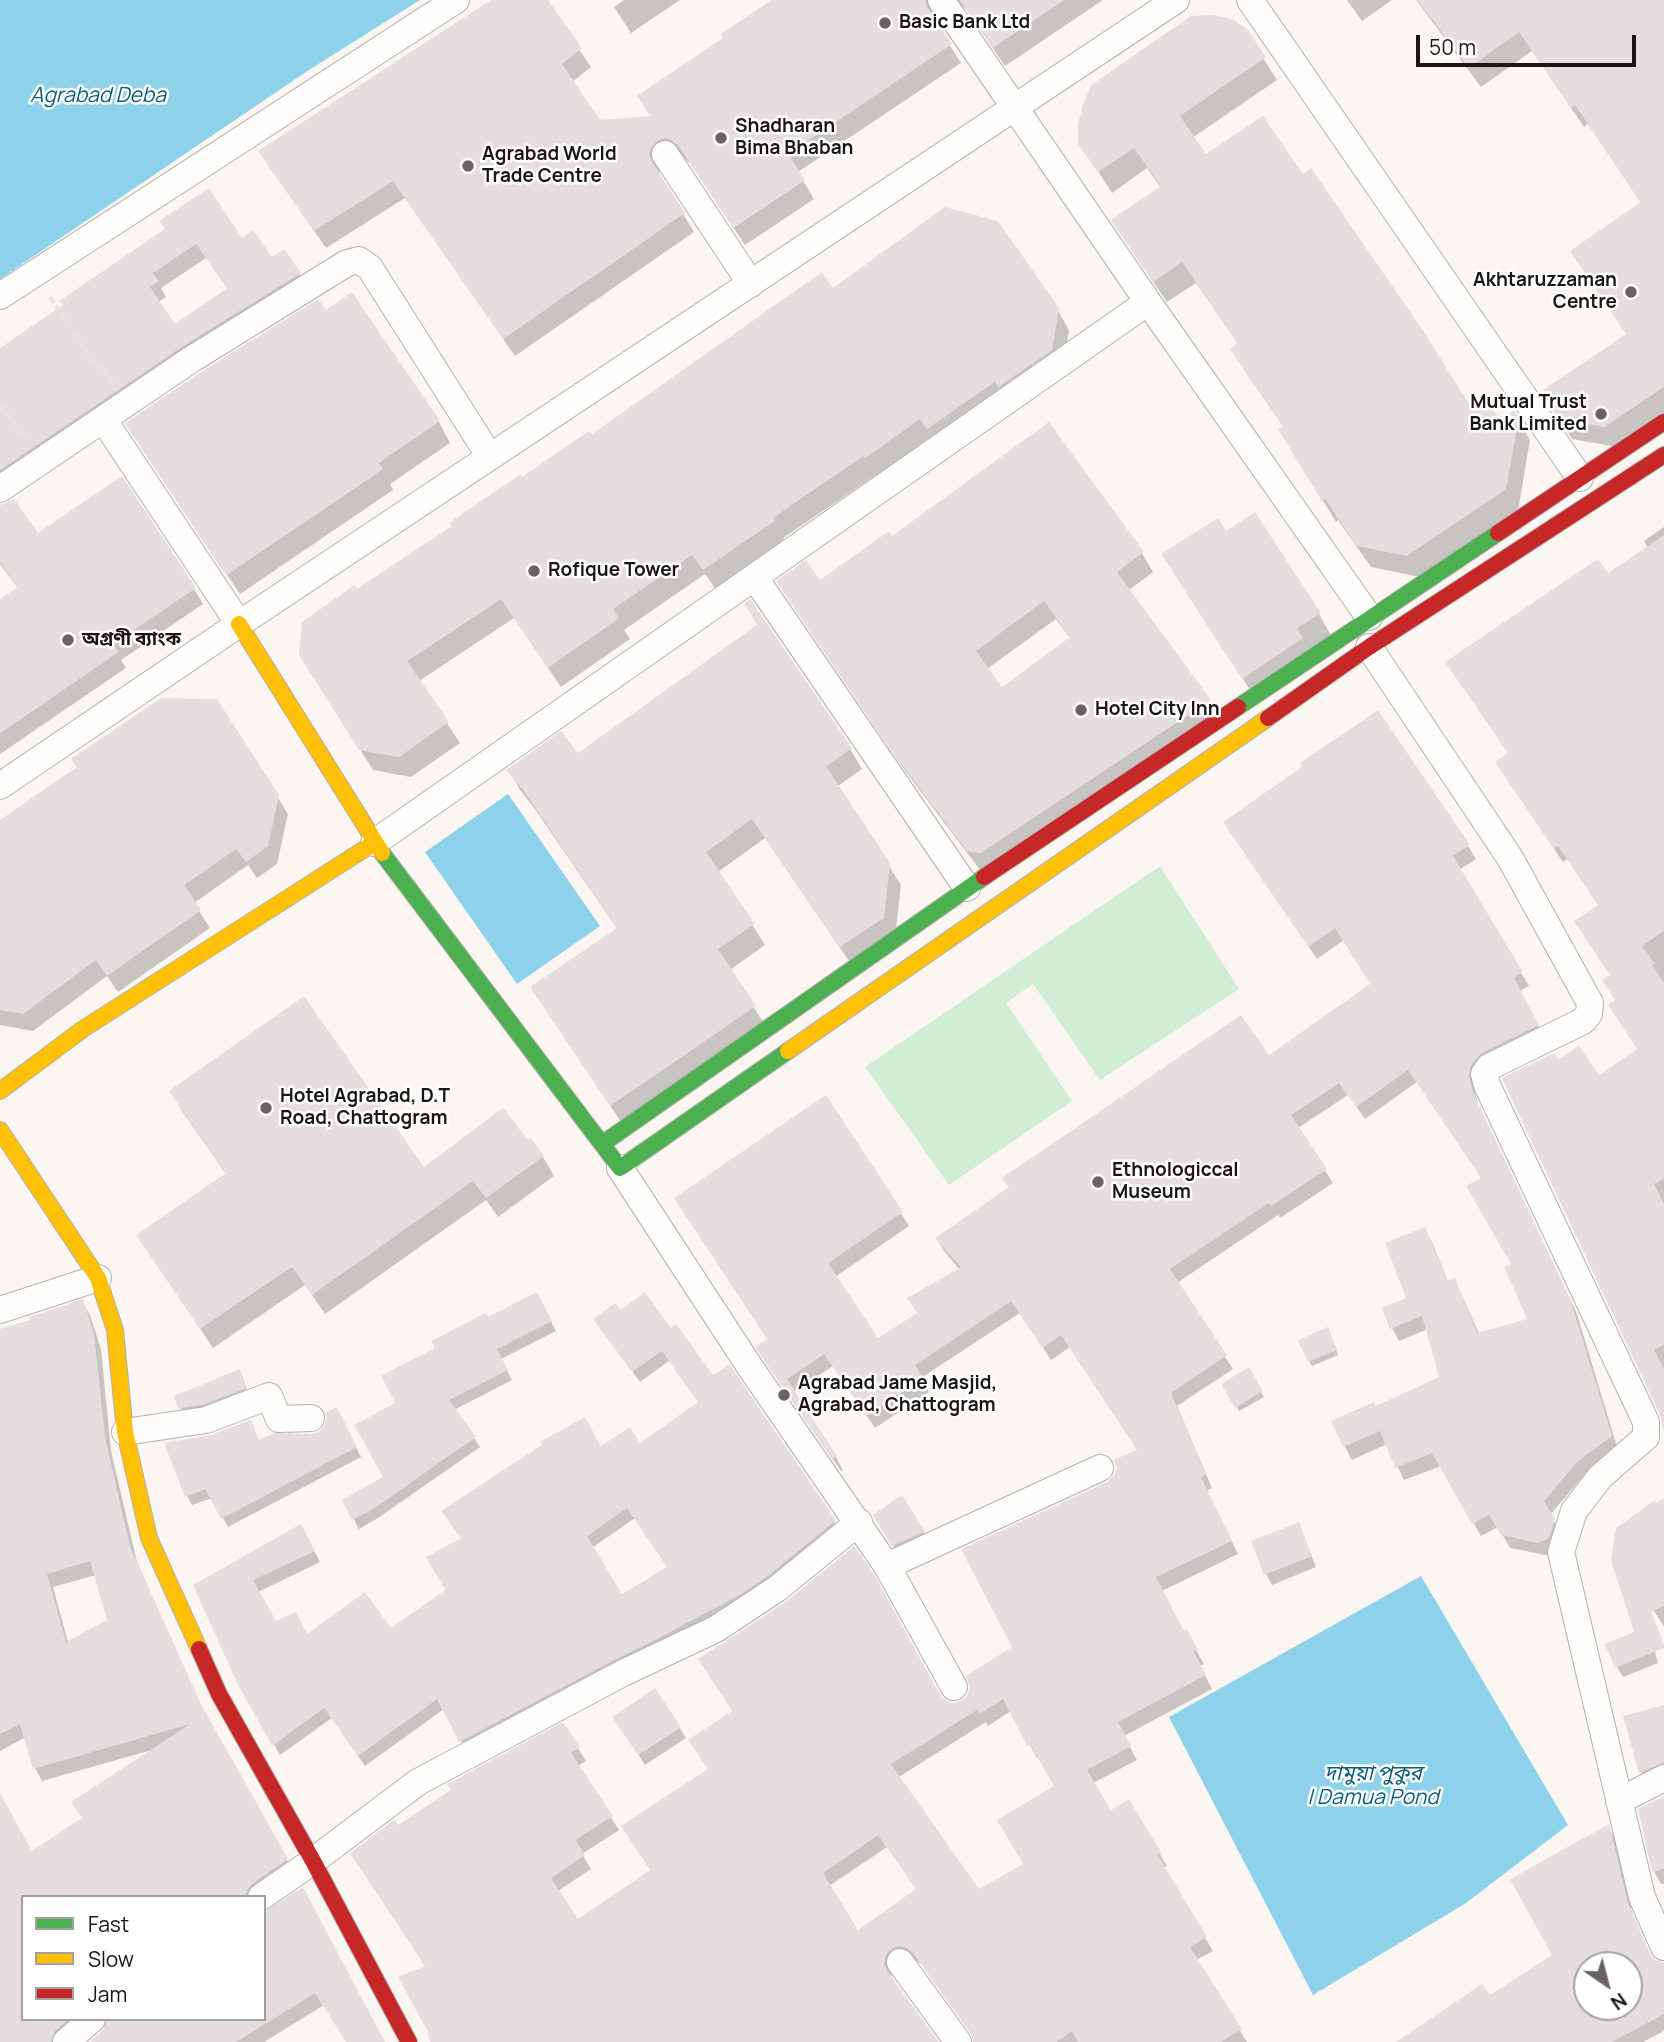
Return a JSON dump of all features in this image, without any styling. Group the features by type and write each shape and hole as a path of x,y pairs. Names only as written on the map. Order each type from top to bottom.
{"street":[{"path":"0,296 456,0"},
{"path":"941,0 1148,302 1370,617"},
{"path":"0,786 1176,0"},
{"path":"1250,0 1580,478"},
{"path":"665,154 751,284"},
{"path":"0,489 192,359 347,264 359,260 370,268 490,457"},
{"path":"0,1091 83,1029 374,843 1148,302"},
{"path":"103,419 239,624 374,843 620,1168 750,1367 859,1522 887,1566 954,1687"},
{"path":"602,1144 967,888 1664,422"},
{"path":"620,1168 1369,648 1664,454"},
{"path":"755,578 967,888"},
{"path":"1369,648 1510,858 1590,1003 1589,1014 1583,1021 1489,1066 1484,1074 1646,1422 1646,1437 1600,1478 1574,1511 1561,1552 1642,1897 1664,1947"},
{"path":"0,1130 97,1278 115,1330 125,1432 149,1538 219,1694 313,1861 409,2042"},
{"path":"0,1310 97,1278"},
{"path":"125,1432 206,1420 269,1396 279,1419 311,1418"},
{"path":"887,1566 1100,1468"},
{"path":"264,1895 418,1782 623,1673 716,1629 778,1588 859,1522"},
{"path":"1619,1801 1664,1778"},
{"path":"900,1962 958,2042"},
{"path":"66,2042 90,2021"}],"path":[{"path":"34,274 98,368 101,365 127,403"},
{"path":"0,404 40,462"}],"green space":[{"path":"1160,866 1239,989 1100,1080 1033,984 1006,1003 1072,1101 949,1185 865,1067"}],"water":[{"name":"Agrabad Deba","path":"0,0 420,0 309,70 0,279"},
{"path":"508,794 600,926 517,984 425,852"},
{"name":"দামুয়া পুকুর | Damua Pond","path":"1421,1576 1568,1825 1466,1903 1313,1995 1169,1717"}],"building":[{"name":"Agrabad World Trade Centre","path":"491,0 548,0 582,48 562,64 600,120 650,116 637,96 723,38 721,34 771,0 925,0 928,9 952,44 788,154 805,180 733,228 678,145 665,138 657,141 649,154 652,162 685,213 503,339 393,181 314,231 258,151"},
{"path":"960,0 1064,0 993,48"},
{"path":"1417,0 1664,0 1664,387 1605,427 1559,420 1540,392 1626,334 1570,251 1641,202 1575,105 1571,108 1519,32 1469,68"},
{"path":"1214,15 1232,19 1248,30 1266,57 1180,116 1206,154 1263,116 1303,174 1311,168 1424,332 1472,409 1486,399 1500,420 1514,410 1519,417 1506,489 1407,556 1357,546 1325,499 1322,501 1278,429 1284,426 1230,349 1238,343 1182,262 1153,282 1111,220 1161,186 1134,148 1098,172 1078,144 1078,124 1091,85 1191,16"},
{"path":"209,188 242,238 253,230 272,257 284,249 301,273 183,346 0,470 0,348 63,305 59,301 165,229 159,221","holes":["196,244 227,288 175,324 150,287 159,281 153,273"]},
{"path":"945,207 998,221 1059,308 1052,350 998,387 995,382 927,429 920,419 773,518 775,521 703,570 692,555 613,609 619,618 548,668 501,599 407,661 449,722 399,757 359,750 299,655 302,622 355,585 357,589 452,526 449,523 521,474 522,477 589,431 592,434 822,272 833,288"},
{"path":"352,292 440,421 379,463 383,469 227,575 125,423 318,299 326,310"},
{"path":"1049,422 1144,552 1117,572 1211,700 981,853 967,851 893,753 776,581 806,560 820,580 889,531 892,536","holes":["1044,601 1070,637 1002,687 976,651"]},
{"path":"122,476 196,588 113,644 119,652 0,733 0,599 18,587 0,562 0,505 14,499 38,533"},
{"path":"1255,512 1321,613 1297,628 1303,638 1242,679 1161,554 1218,518 1226,531"},
{"path":"1664,535 1664,931 1642,946 1664,983 1664,1178 1654,1184 1664,1204 1664,1345 1654,1350 1664,1369 1664,1432 1660,1415 1502,1078 1554,1053 1558,1060 1579,1046 1599,1075 1637,1049 1608,1005 1615,1000 1602,980 1610,974 1574,921 1598,905 1558,846 1554,849 1495,762 1508,753 1445,662 1598,559 1608,573"},
{"path":"750,599 852,748 826,766 890,863 884,918 840,947 752,819 706,852 755,924 718,949 756,1006 610,1106 530,987 617,928 524,791 506,770 561,731 578,753 758,624 744,604"},
{"path":"161,698 217,699 279,795 268,846 246,862 236,849 184,885 201,910 107,976 96,960 23,1014 0,1010 0,820 77,767 71,759"},
{"path":"1378,710 1470,845 1453,856 1523,972 1514,978 1539,1025 1482,1053 1471,1065 1469,1078 1473,1092 1570,1299 1612,1436 1578,1461 1544,1501 1555,1519 1549,1538 1538,1543 1501,1535 1489,1515 1472,1524 1432,1453 1395,1468 1380,1431 1343,1447 1331,1421 1374,1402 1376,1406 1439,1377 1422,1316 1390,1329 1382,1308 1406,1298 1385,1243 1425,1227 1447,1281 1455,1278 1477,1333 1527,1319 1504,1267 1511,1264 1466,1186 1481,1178 1408,1070 1356,1107 1339,1083 1291,1115 1327,1169 1271,1206 1269,1203 1170,1269 1227,1355 1171,1393 1206,1475 1201,1477 1232,1541 1156,1577 1184,1631 1187,1629 1198,1650 1194,1652 1206,1675 1118,1722 1131,1746 1087,1770 1111,1810 1129,1799 1161,1852 1157,1854 1207,1937 1190,1947 1242,2029 1221,2042 1078,2042 1072,2031 1056,2042 973,2042 971,2033 913,1953 899,1946 886,1955 884,1963 887,1971 939,2042 430,2042 428,2032 398,1977 425,1966 350,1853 395,1819 398,1825 451,1790 447,1784 563,1722 580,1747 571,1753 613,1816 575,1840 585,1855 551,1878 578,1919 650,1870 621,1826 708,1769 688,1740 732,1711 698,1659 787,1601 854,1546 874,1574 940,1695 953,1703 961,1701 970,1688 966,1676 1012,1647 961,1549 1107,1482 1117,1468 1113,1460 1137,1450 1061,1335 1042,1348 1011,1301 915,1365 923,1378 866,1416 824,1354 787,1379 837,1456 832,1459 755,1347 767,1339 674,1198 826,1095 903,1212 828,1263 878,1338 917,1313 907,1298 961,1267 935,1238 1009,1187 1002,1178 1241,1015 1269,1055 1370,984 1335,928 1308,947 1223,822 1302,767 1300,763","holes":["1003,1699 1027,1746 1030,1744 1054,1786 997,1820 1023,1864 979,1889 891,1764 977,1710 979,1714","878,1835 916,1889 858,1930 823,1873"]},
{"path":"304,996 424,1167 503,1108 544,1156 486,1198 473,1181 312,1295 292,1267 200,1329 136,1235 226,1173 169,1091"},
{"path":"537,1292 552,1321 497,1349 508,1370 449,1400 476,1437 373,1509 352,1520 342,1500 383,1477 354,1425 395,1403 381,1376 435,1348 431,1341 486,1313 488,1317"},
{"path":"645,1292 671,1328 676,1324 713,1375 729,1364 836,1520 743,1593 459,1742 437,1699 358,1756 324,1708 272,1746 238,1685 193,1585 301,1524 315,1551 253,1580 276,1621 296,1612 307,1634 365,1592 391,1628 445,1590 426,1557 461,1538 441,1511 542,1445 540,1442 585,1417 601,1446 630,1427 640,1443 698,1402 662,1351 632,1372 593,1319 615,1303 621,1310","holes":["627,1508 667,1567 622,1594 587,1536"]},
{"path":"83,1299 94,1334 105,1437 130,1547 201,1704 288,1859 252,1884 246,1895 21,1895 21,2021 66,2021 55,2031 51,2042 0,2042 0,1793 32,1851 82,1818 71,1802 190,1724 33,1769 20,1724 0,1734 0,1329 30,1320 29,1317","holes":["90,1561 107,1620 66,1642 47,1574"]},
{"path":"1328,1327 1337,1350 1308,1362 1298,1340"},
{"path":"1249,1367 1263,1391 1235,1408 1221,1384"},
{"path":"240,1369 247,1388 202,1405 178,1408 174,1396"},
{"path":"337,1407 357,1447 221,1519 205,1489 185,1497 164,1443 211,1435 251,1420 259,1440 274,1433 312,1434 319,1432 324,1426 327,1418 325,1413"},
{"path":"902,1495 925,1531 892,1546 873,1515"},
{"path":"1664,1498 1664,1606 1651,1612 1664,1648 1615,1668 1605,1644 1634,1632 1611,1560 1616,1528 1655,1500 1656,1503"},
{"path":"1299,1522 1312,1556 1264,1575 1251,1541"},
{"path":"655,1688 681,1727 638,1755 612,1717"},
{"path":"1664,1705 1664,1762 1639,1773 1623,1716"},
{"path":"1664,1796 1664,1869 1652,1872 1638,1809"},
{"path":"1609,1824 1628,1903 1650,1954 1655,1960 1664,1962 1664,2014 1612,2042 1396,2042 1482,1984 1490,1995 1552,1955 1510,1879"},
{"path":"303,1887 385,2042 346,2042 315,1993 236,2042 90,2042 103,2030 106,2021 266,2021 266,1911"}],"traffic: fast":[{"path":"1238,707 1498,533"},
{"path":"382,853 620,1168 788,1051"},
{"path":"602,1144 984,877"}],"traffic: slow":[{"path":"239,624 382,853"},
{"path":"788,1051 1268,718"},
{"path":"0,1091 83,1029 374,843"},
{"path":"0,1130 98,1278 115,1330 125,1432 149,1538 199,1649"}],"traffic: jam":[{"path":"1498,533 1664,422"},
{"path":"1268,718 1369,647 1664,455"},
{"path":"984,877 1238,707"},
{"path":"199,1649 219,1694 313,1861 409,2042"}],"place":[{"name":"Basic Bank Ltd","path":"885,23"},
{"name":"Shadharan Bima Bhaban","path":"721,138"},
{"name":"Agrabad World Trade Centre","path":"468,166"},
{"name":"Akhtaruzzaman Centre","path":"1631,292"},
{"name":"Mutual Trust Bank Limited","path":"1601,414"},
{"name":"Rofique Tower","path":"534,571"},
{"name":"অগ্রণী ব্যাংক","path":"68,640"},
{"name":"Hotel City Inn","path":"1081,710"},
{"name":"Hotel Agrabad, D.T Road, Chattogram","path":"266,1108"},
{"name":"Ethnologiccal Museum","path":"1098,1182"},
{"name":"Agrabad Jame Masjid, Agrabad, Chattogram","path":"784,1395"}]}
